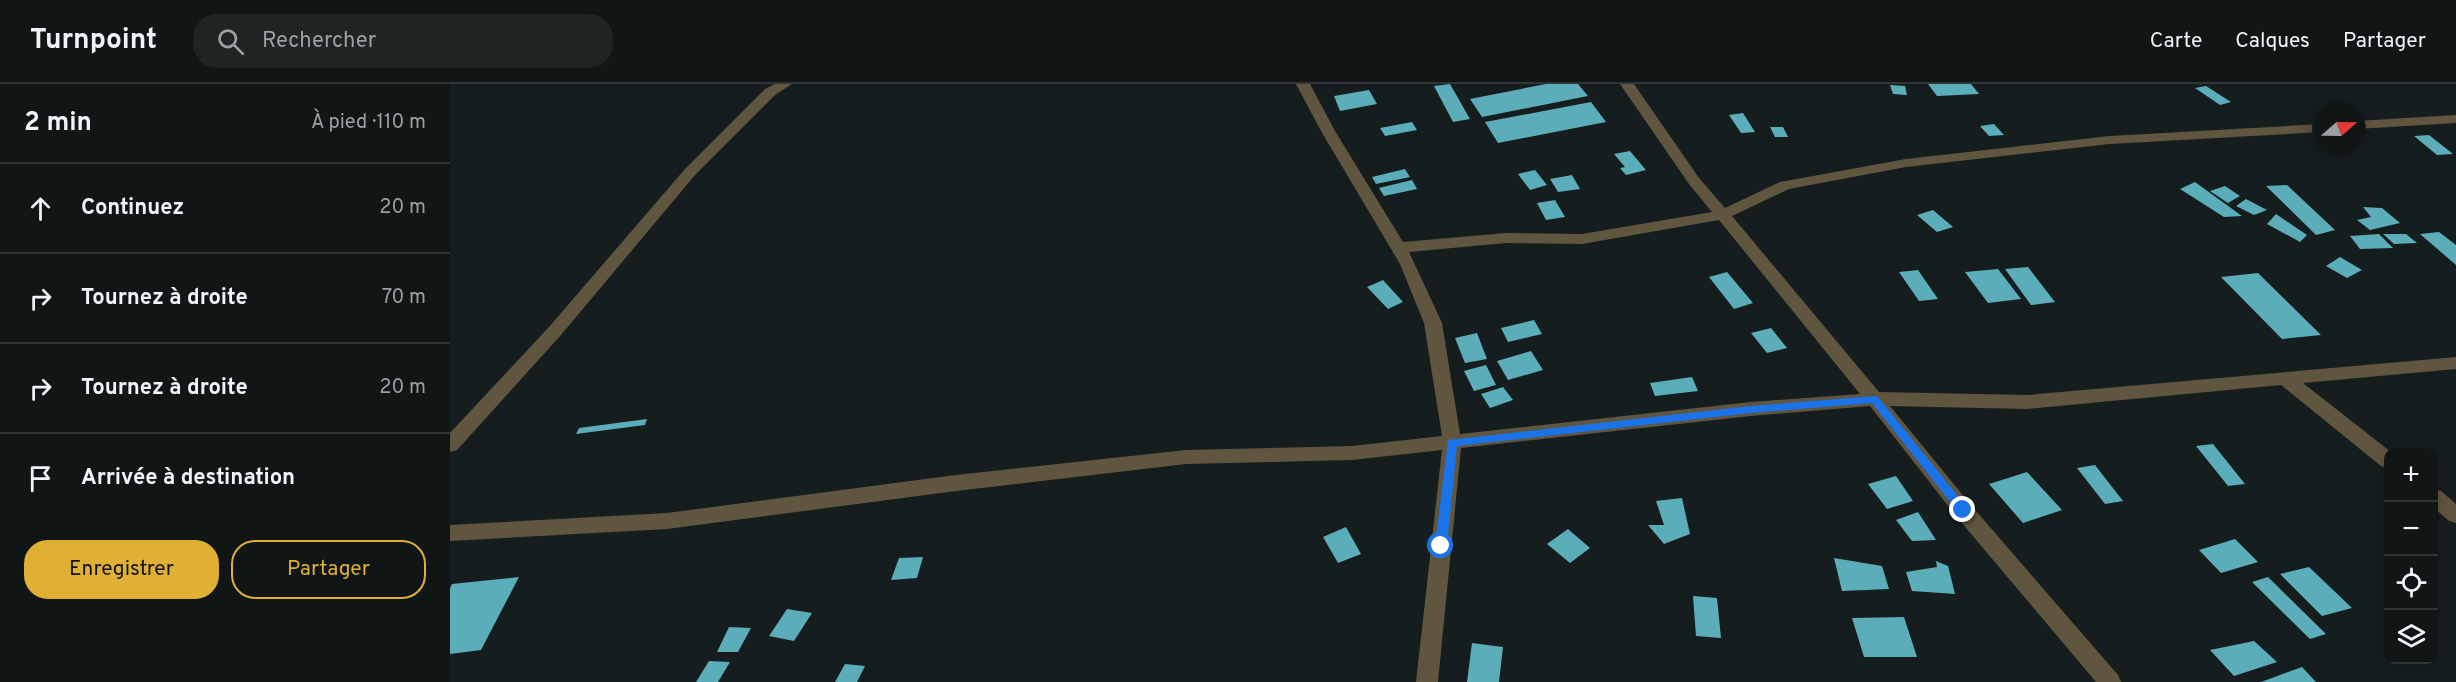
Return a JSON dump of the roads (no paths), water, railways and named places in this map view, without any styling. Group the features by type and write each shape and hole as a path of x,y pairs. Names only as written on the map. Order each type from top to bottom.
{"street":[{"path":"450,445 555,332 690,172 770,92 785,84"},
{"path":"1303,84 1328,131 1408,264 1433,323 1452,442 1427,682"},
{"path":"1627,84 1694,181 1875,399 1963,510 2110,682"},
{"path":"2366,124 2456,119"},
{"path":"1398,248 1506,238 1582,239 1723,215 1785,185 1905,163 2110,140 2312,129"},
{"path":"450,533 667,521 957,483 1186,457 1352,453 1751,409 1875,399 2026,402 2456,363"},
{"path":"2285,378 2384,458"},
{"path":"2438,501 2456,515"}]}
